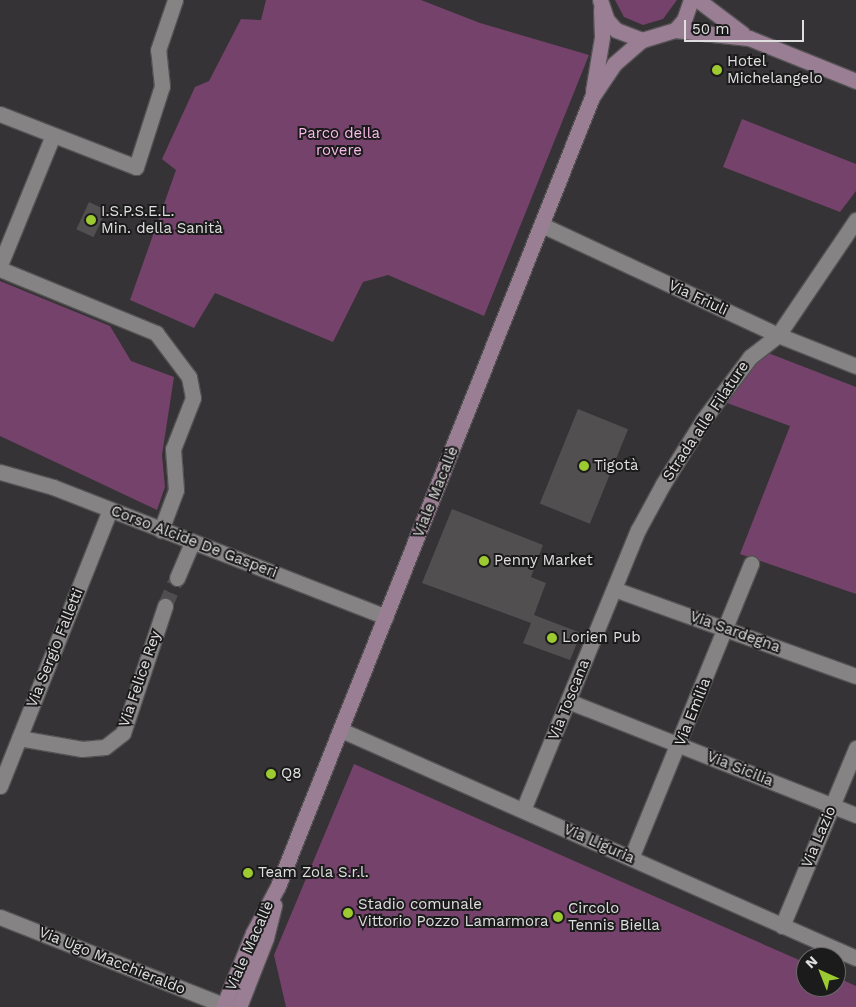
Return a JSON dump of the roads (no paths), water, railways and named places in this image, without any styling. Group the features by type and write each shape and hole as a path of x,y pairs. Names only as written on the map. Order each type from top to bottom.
{"street":[{"path":"0,114 136,167 162,86 158,50 175,0"},
{"path":"675,30 684,20 691,0"},
{"path":"698,0 749,38 856,81"},
{"path":"600,4 616,30 642,40 675,30 749,38"},
{"name":"Viale Macallè","path":"228,1007 266,938 278,886 592,97 602,36 600,4"},
{"name":"Viale Macallè","path":"592,97 614,64 642,40"},
{"path":"0,265 53,135"},
{"name":"Strada alle Filature","path":"614,589 624,564 663,484 698,427 750,357 778,335 856,220"},
{"name":"Via Friuli","path":"542,225 778,335 856,366"},
{"path":"0,269 156,333 189,376 193,398 173,449 176,490 162,530"},
{"name":"Corso Alcide De Gasperi","path":"0,472 110,510 386,617"},
{"name":"Via Sergio Falletti","path":"0,786 110,510"},
{"path":"177,578 192,542"},
{"name":"Via Emilia","path":"631,858 680,745 751,564"},
{"name":"Via Sardegna","path":"614,589 856,676"},
{"name":"Via Toscana","path":"523,810 614,589"},
{"name":"Via Felice Rey","path":"19,738 82,749 106,747 123,733 165,606"},
{"name":"Via Sicilia","path":"568,701 856,815"},
{"name":"Via Liguria","path":"341,730 856,958"},
{"name":"Via Lazio","path":"782,926 856,748"},
{"name":"Via Ugo Macchieraldo","path":"0,917 228,1007"}],"tunnel":[{"path":"165,606 177,578"}],"place":[{"name":"Hotel Michelangelo","path":"717,70"},
{"name":"I.S.P.S.E.L. Min. della Sanità","path":"91,220"},
{"name":"Tigotà","path":"584,466"},
{"name":"Penny Market","path":"484,561"},
{"name":"Lorien Pub","path":"552,638"},
{"name":"Q8","path":"271,774"},
{"name":"Team Zola S.r.l.","path":"248,873"},
{"name":"Stadio comunale Vittorio Pozzo Lamarmora","path":"348,913"},
{"name":"Circolo Tennis Biella","path":"558,917"}],"park label":[{"name":"Parco della rovere","path":"339,142"}]}
